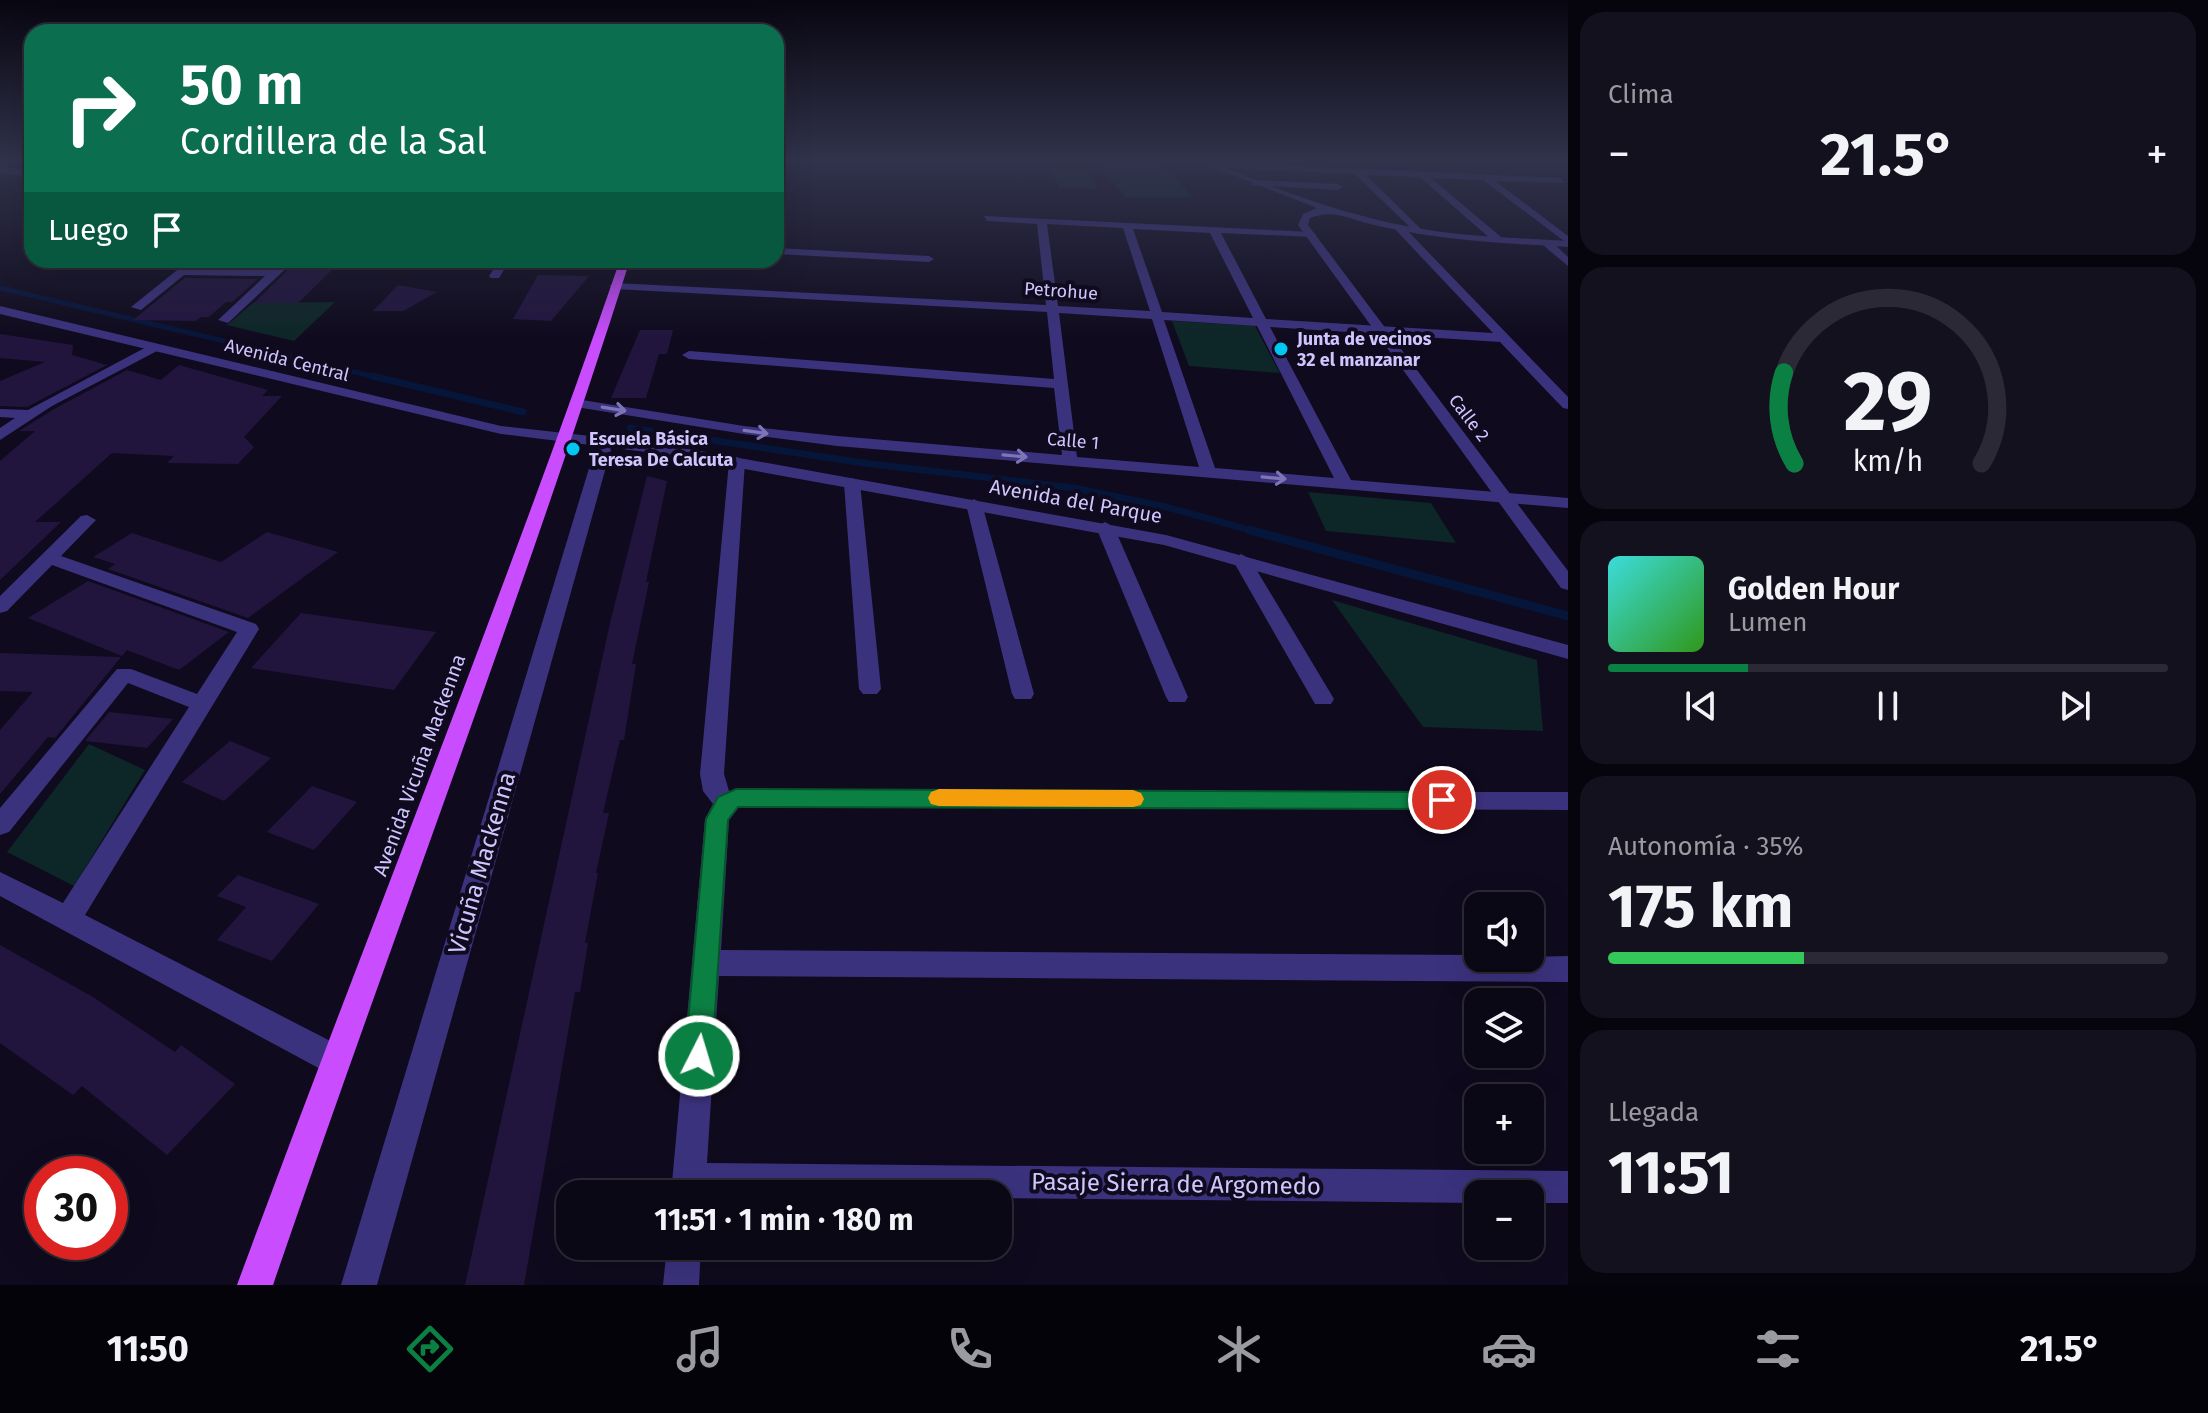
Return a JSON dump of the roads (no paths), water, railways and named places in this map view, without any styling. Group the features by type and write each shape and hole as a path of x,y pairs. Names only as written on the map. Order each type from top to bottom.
{"main road":[{"name":"Avenida Vicuña Mackenna","path":"255,1285 335,1060 566,438 622,268"}],"street":[{"path":"1070,461 1042,221 1311,235"},
{"path":"1304,221 1303,225 1311,235"},
{"path":"1377,221 1417,231 1568,243"},
{"path":"1407,221 1417,231"},
{"path":"1475,221 1497,239"},
{"path":"1540,221 1568,243"},
{"path":"1127,225 1209,473"},
{"path":"1398,227 1568,405"},
{"path":"1214,230 1345,484"},
{"name":"Calle 2","path":"1311,235 1568,584"},
{"path":"1547,243 1568,263"},
{"path":"784,251 929,259"},
{"path":"137,307 186,268"},
{"path":"224,320 281,268"},
{"path":"495,276 500,268"},
{"path":"181,272 276,273"},
{"name":"Petrohue","path":"615,286 1157,315 1504,338"},
{"name":"Avenida Central","path":"0,310 471,423 566,438"},
{"path":"0,435 30,414 154,347"},
{"path":"689,355 1061,384"},
{"name":"Calle 1","path":"576,403 784,435 1568,503"},
{"path":"0,413 30,414"},
{"name":"Avenida del Parque","path":"566,438 737,462 1105,527 1241,559 1568,652"},
{"name":"Vicuña Mackenna","path":"359,1285 605,442"},
{"path":"726,803 715,791 712,774 737,462"},
{"path":"852,483 870,689"},
{"path":"974,504 1023,694"},
{"path":"0,607 87,520"},
{"path":"1105,527 1177,697"},
{"path":"49,558 249,629 68,919"},
{"path":"1241,559 1323,699"},
{"path":"0,825 124,674 202,704"},
{"path":"689,1180 717,819 726,803 746,797 1568,801"},
{"path":"0,883 335,1060"},
{"path":"706,963 1568,969"},
{"name":"Pasaje Sierra de Argomedo","path":"1012,1187 1568,1187"},
{"path":"681,1285 683,1260"}],"waterway":[{"path":"0,288 380,378"},
{"path":"372,376 523,412"},
{"path":"630,428 864,463 1074,488 1166,507 1257,532"},
{"path":"1249,530 1568,616"}],"place":[{"name":"Junta de vecinos 32 el manzanar","path":"1281,349"},
{"name":"Escuela Básica Teresa De Calcuta","path":"573,449"}]}
